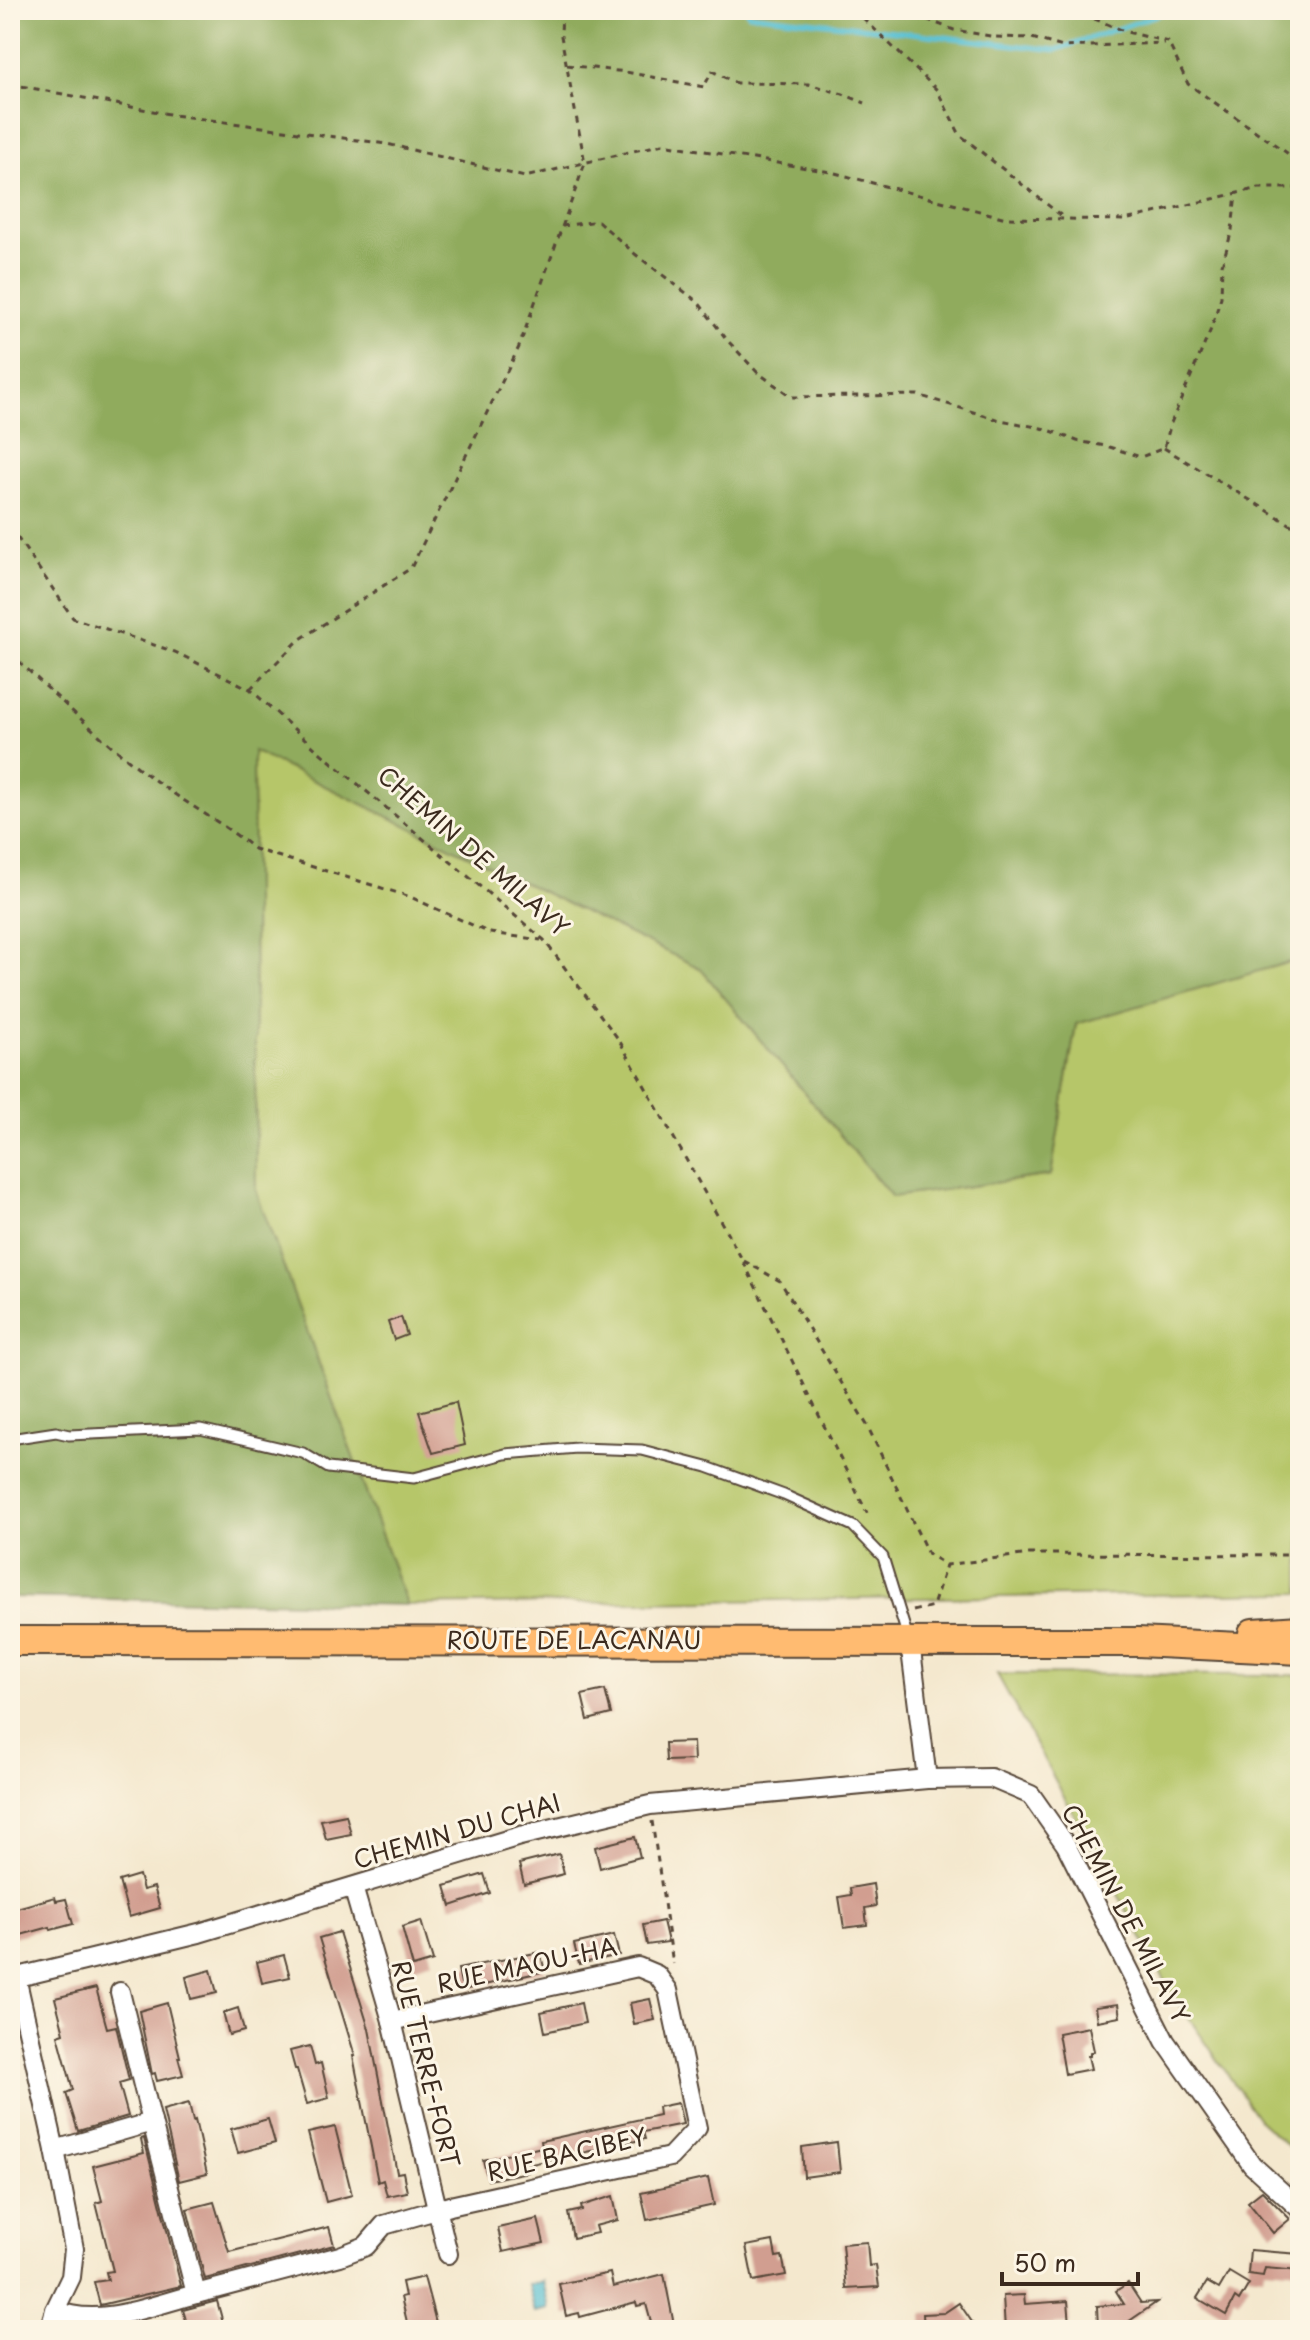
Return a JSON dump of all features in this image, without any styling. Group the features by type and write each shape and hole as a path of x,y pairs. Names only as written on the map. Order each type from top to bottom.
{"main road":[{"name":"ROUTE DE LACANAU","path":"1138,1642 1300,1630"},
{"name":"ROUTE DE LACANAU","path":"10,1641 1138,1642 1300,1650"}],"street":[{"path":"910,1642 927,1779"},
{"name":"CHEMIN DE MILAVY","path":"927,1779 991,1778 1031,1795 1066,1845 1165,2041 1252,2165 1300,2209"},
{"name":"CHEMIN DU CHAI","path":"13,1978 199,1933 520,1836 650,1805 927,1779"},
{"name":"RUE TERRE-FORT","path":"353,1887 392,2021 448,2254"},
{"name":"RUE MAOU-HA","path":"392,2021 638,1967 657,1975 668,1990"},
{"path":"13,1978 55,2150 74,2249 71,2277 49,2330"},
{"name":"RUE BACIBEY","path":"55,2310 68,2316 99,2318 196,2294 340,2256 366,2246 384,2225 436,2210 670,2157 697,2128 668,1990"},
{"path":"120,1992 196,2294"},
{"path":"55,2150 152,2122"}],"lane":[{"path":"10,1439 56,1432 69,1435 200,1429 303,1453 328,1468 414,1478 505,1454 577,1448 642,1450 707,1467 784,1495 853,1526 883,1557 910,1642"}],"path":[{"path":"250,689 299,640 411,568 519,347 585,163 561,36 562,10"},
{"path":"855,10 937,90 960,135 1065,219"},
{"path":"922,10 923,18 954,30 996,37 1032,38 1063,47 1168,42"},
{"path":"1072,10 1127,32 1168,42"},
{"path":"1168,42 1188,84 1300,162"},
{"path":"567,65 626,72 704,87 712,71 736,83 808,84 865,103"},
{"path":"10,84 174,115 387,144 525,177 663,144 831,172 1006,218 1125,220 1259,188 1300,188"},
{"path":"1164,448 1221,297 1222,265 1232,230 1236,193"},
{"path":"562,226 598,221 698,302 757,372 792,397 918,395 1141,457 1164,448"},
{"path":"1164,448 1293,526 1300,537"},
{"name":"CHEMIN DE MILAVY","path":"10,527 73,618 175,652 250,689 316,749 544,940 619,1040 743,1261 867,1513"},
{"path":"10,653 68,708 150,777 234,832 254,849 408,896 490,933 544,940"},
{"path":"743,1261 780,1281 867,1425 928,1554 946,1565 1029,1554 1300,1555"},
{"path":"901,1614 933,1606 946,1565"},
{"path":"650,1805 673,1963 668,1990"}],"green space":[{"path":"10,10 1300,10 1300,959 1076,1024 1051,1175 892,1197 700,968 253,751 256,1191 407,1605 10,1597"},
{"path":"253,751 700,968 892,1197 1051,1175 1076,1024 1300,959 1300,1593 407,1605 256,1191"},
{"path":"997,1674 1300,1675 1300,2157 1260,2121 1173,1995"}],"water":[{"path":"543,2281 549,2309 535,2312 528,2285"}],"building":[{"path":"401,1317 407,1335 394,1340 388,1322"},
{"path":"456,1402 465,1445 433,1453 419,1412"},
{"path":"605,1690 611,1714 588,1720 582,1695"},
{"path":"693,1742 694,1760 666,1761 665,1743"},
{"path":"346,1815 351,1834 326,1839 321,1820"},
{"path":"635,1837 640,1857 600,1868 595,1847"},
{"path":"559,1854 564,1874 524,1884 519,1864"},
{"path":"484,1874 490,1893 451,1906 445,1886"},
{"path":"139,1875 143,1890 154,1887 160,1908 129,1917 119,1881"},
{"path":"873,1884 876,1906 865,1908 867,1925 844,1928 839,1897 851,1895 850,1888"},
{"path":"55,1897 56,1901 66,1899 73,1924 10,1938 10,1910"},
{"path":"421,1921 433,1961 413,1967 402,1927"},
{"path":"663,1921 668,1942 647,1945 643,1925"},
{"path":"339,1932 369,2029 397,2173 403,2172 407,2192 387,2196 383,2180 378,2182 355,2056 319,1938"},
{"path":"614,1935 619,1955 579,1964 574,1944"},
{"path":"540,1952 545,1971 467,1989 466,1982 461,1983 458,1969"},
{"path":"284,1955 290,1977 262,1983 257,1962"},
{"path":"211,1970 217,1993 191,1999 186,1977"},
{"path":"96,1988 107,2028 116,2026 129,2080 119,2083 128,2116 78,2131 66,2093 73,2090 58,2035 64,2033 55,1998"},
{"path":"650,1999 655,2020 634,2024 630,2003"},
{"path":"167,2003 183,2075 157,2081 155,2073 152,2074 139,2011"},
{"path":"581,2003 585,2023 545,2032 541,2012"},
{"path":"1118,2004 1120,2017 1097,2021 1095,2007"},
{"path":"238,2008 244,2031 229,2035 223,2013"},
{"path":"1089,2027 1094,2051 1088,2056 1091,2069 1065,2074 1058,2033"},
{"path":"310,2046 315,2065 321,2063 329,2098 307,2104 290,2051"},
{"path":"189,2103 207,2174 179,2181 163,2110"},
{"path":"678,2103 683,2124 643,2132 645,2139 527,2165 528,2172 488,2180 483,2160 542,2147 541,2141 659,2115 658,2107"},
{"path":"268,2119 275,2143 238,2153 231,2129"},
{"path":"335,2127 352,2195 326,2202 308,2133"},
{"path":"144,2138 181,2286 100,2305 94,2282 108,2280 106,2272 113,2271 96,2203 102,2201 93,2166 144,2153 141,2139"},
{"path":"837,2142 840,2172 804,2177 802,2147"},
{"path":"708,2178 714,2205 647,2220 641,2193"},
{"path":"1262,2191 1290,2219 1273,2233 1248,2202"},
{"path":"613,2196 618,2220 595,2226 597,2233 573,2238 568,2213"},
{"path":"214,2202 229,2252 329,2227 334,2245 205,2279 187,2209"},
{"path":"538,2219 544,2243 503,2252 498,2228"},
{"path":"773,2241 776,2257 782,2256 786,2275 753,2281 746,2246"},
{"path":"867,2242 869,2266 876,2265 879,2287 846,2289 842,2244"},
{"path":"1250,2250 1300,2254 1300,2271 1265,2268 1263,2276 1248,2274"},
{"path":"1229,2272 1249,2284 1239,2301 1235,2298 1226,2315 1197,2298 1207,2282 1219,2289"},
{"path":"610,2273 613,2287 664,2274 675,2330 653,2330 646,2304 637,2306 636,2302 580,2317 579,2313 566,2316 559,2284"},
{"path":"424,2277 438,2330 414,2330 413,2325 408,2326 401,2297 405,2296 402,2282"},
{"path":"1128,2283 1141,2303 1157,2302 1122,2326 1098,2327 1097,2306 1124,2304 1116,2291"},
{"path":"1024,2295 1025,2304 1068,2301 1070,2324 1005,2330 1003,2296"},
{"path":"217,2301 224,2326 189,2330 183,2310"},
{"path":"959,2303 972,2322 961,2330 924,2330 923,2314 944,2313"}],"waterway":[{"path":"746,10 749,14 1056,50 1166,12 1187,10"}]}
